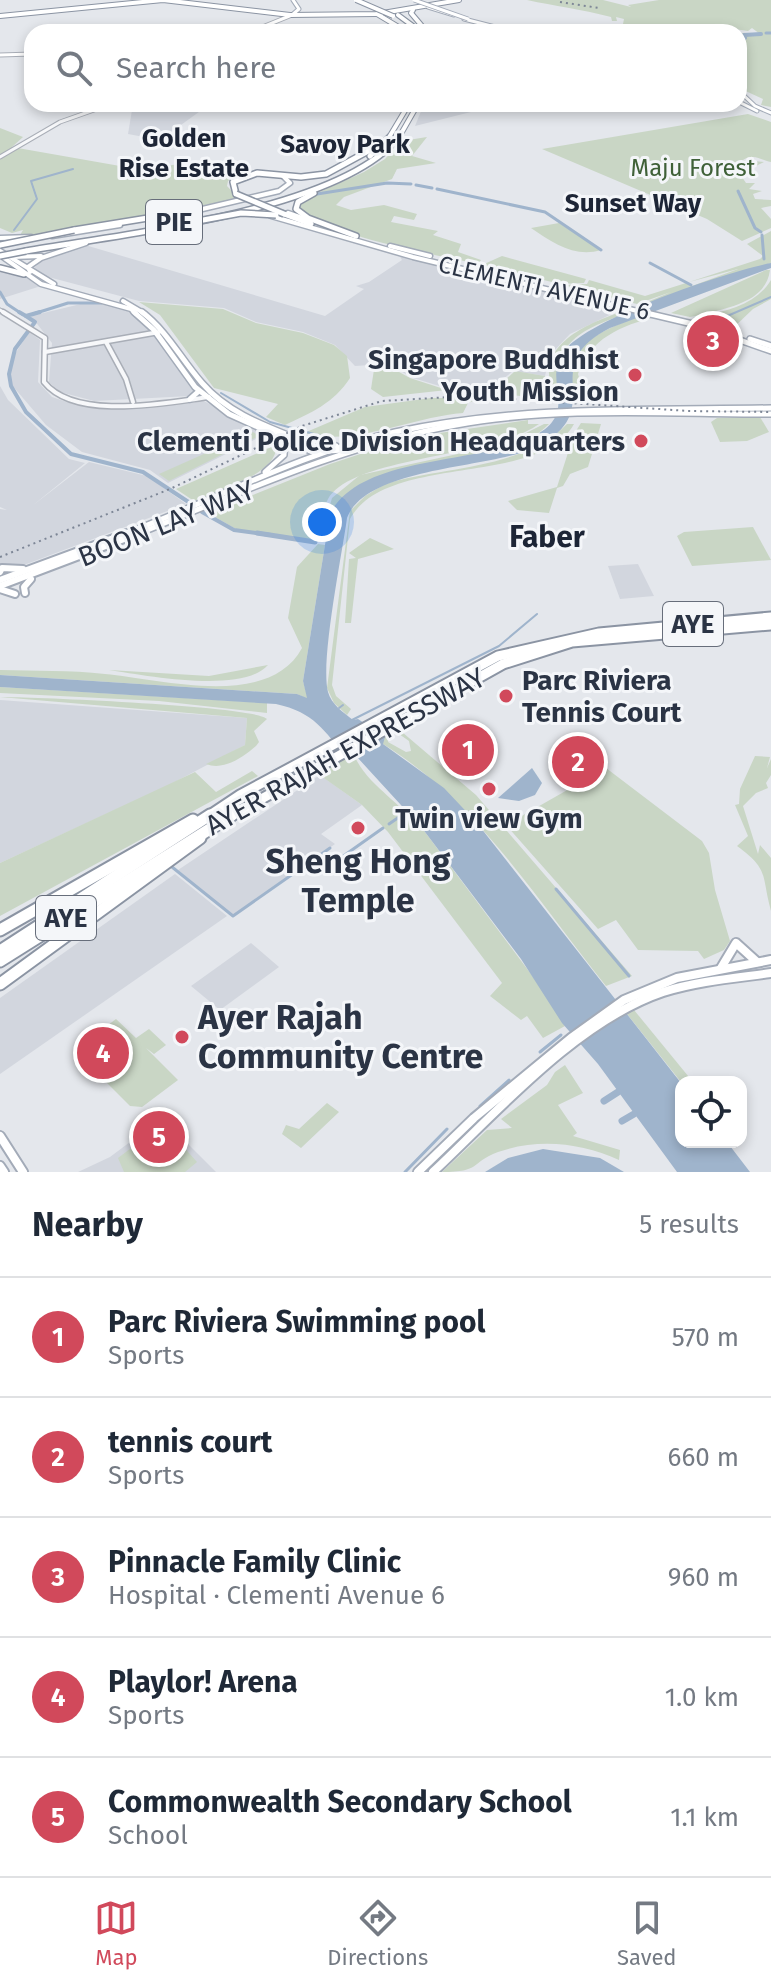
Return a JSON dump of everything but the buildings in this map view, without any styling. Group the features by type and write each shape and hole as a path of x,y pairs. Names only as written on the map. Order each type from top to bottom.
{"highway":[{"path":"0,15 29,15 156,0"},
{"path":"145,1 169,0 285,16 388,12 450,1"},
{"path":"176,0 285,16 297,13 377,14 459,0"},
{"path":"356,0 395,15 405,24"},
{"path":"364,0 409,24"},
{"path":"445,10 444,5 450,1"},
{"path":"423,4 411,13 423,24"},
{"path":"377,14 394,24"},
{"name":"PIE","path":"25,250 284,194 335,175 372,155 405,112"},
{"name":"PIE","path":"1,253 93,238 290,196 346,175 387,150 402,134 414,112"},
{"path":"309,226 238,193 233,182 246,174 268,172 301,177 334,172 369,152 397,126"},
{"path":"356,236 296,209 298,202 354,177 387,150"},
{"path":"214,219 315,193"},
{"path":"1,253 74,230 197,210"},
{"path":"105,228 211,211"},
{"path":"93,238 241,213 282,214 345,237"},
{"path":"0,268 27,273"},
{"name":"AYER RAJAH EXPRESSWAY","path":"0,961 372,722 498,656 541,641 603,631 771,617"},
{"name":"AYER RAJAH EXPRESSWAY","path":"0,951 240,795 331,750 383,729 503,664 543,649 603,639 733,627 771,627"},
{"path":"0,930 240,795"},
{"path":"0,984 189,846 208,828"}],"main road":[{"path":"295,0 297,13"},
{"path":"423,4 491,24"},
{"path":"423,4 490,24"},
{"path":"268,24 285,16"},
{"path":"0,55 24,54"},
{"path":"747,100 752,106"},
{"path":"747,104 771,116"},
{"path":"1,253 12,243 105,228 267,195 285,188 290,181 276,174 249,176 236,184 238,193"},
{"name":"CLEMENTI AVENUE 6","path":"282,214 710,327 771,350"},
{"name":"CLEMENTI AVENUE 6","path":"52,254 82,244 214,219 273,217 413,257 600,299"},
{"path":"0,238 47,237"},
{"path":"1,253 52,254"},
{"path":"1,253 54,289 131,309 156,333 206,398 229,414 315,446 321,453"},
{"path":"27,273 34,262 52,254"},
{"path":"27,273 58,286 135,306 164,332 214,396 282,439 287,444 281,459 245,484"},
{"path":"190,399 199,391"},
{"path":"232,496 316,460 321,453 372,437 446,421 529,414 771,408"},
{"path":"614,412 771,414"},
{"path":"282,439 321,453 529,414"},
{"path":"272,431 344,445"},
{"path":"272,431 282,445 281,459"},
{"name":"BOON LAY WAY","path":"0,588 331,458 415,433"},
{"path":"307,439 334,442 372,437"},
{"name":"BOON LAY WAY","path":"0,580 53,562 321,453"},
{"path":"0,572 2,568 21,570 53,562"},
{"path":"25,593 24,587 37,574"},
{"path":"0,588 15,594"},
{"path":"721,968 736,943 757,962"},
{"path":"418,1172 470,1121 624,1006 677,978 771,960"},
{"path":"624,1006 666,991 771,973"},
{"path":"433,1172 574,1042"},
{"path":"0,1136 23,1172"},
{"path":"0,1167 4,1172"}],"street":[{"path":"0,156 31,136 89,112"},
{"path":"1,312 45,338 44,382 55,395 77,403 214,396"},
{"path":"45,352 164,332"},
{"path":"106,342 125,375 133,402"}],"shaded area":[{"path":"132,112 199,112 160,140 128,134"},
{"path":"421,112 471,112 415,126"},
{"path":"85,245 325,316 364,289 356,286 369,282 402,260 399,255 620,310 570,334 550,355 545,376 513,371 487,392 456,391 413,378 379,359 369,361 370,365 355,366 335,345 303,332 256,322 224,308 139,301 37,274 33,269 43,259"},
{"path":"0,271 16,272 41,286 0,299"},
{"path":"85,303 110,303 130,310 153,332 195,391 190,396 94,401 60,392 49,382 52,343 31,316"},
{"path":"29,332 40,340 38,382 52,397 73,404 96,405 202,400 266,434 168,483 150,470 82,452 46,425 11,384 9,369 13,357"},
{"path":"0,386 8,400 69,459 85,463 32,506 89,462 147,476 186,504 0,574 0,509 7,510 0,507"},
{"path":"638,564 654,596 620,599 608,566"},
{"path":"0,700 247,718 245,745 169,785 0,863"},
{"path":"320,775 362,805 321,834 335,844 233,916 178,870"},
{"path":"175,874 227,916 0,1074 0,998"},
{"path":"251,943 279,967 220,1010 191,986"},
{"path":"162,1118 216,1172 78,1172 110,1157"}],"green space":[{"path":"527,0 603,0 631,7 628,5 659,0 771,0 771,107 761,105 763,99 747,92 747,33 760,34 752,28 747,31 747,24 623,24 624,19 616,17 617,21 612,21 611,17"},
{"name":"Maju Forest","path":"748,114 771,122 771,162 747,158 743,160 764,162 740,174 746,183 755,183 749,189 762,191 753,194 755,199 771,200 771,206 761,208 771,219 771,228 742,241 707,219 542,149"},
{"path":"0,128 23,137 12,147 120,166 136,160 165,166 195,162 250,169 228,181 227,186 239,199 19,237 23,230 12,233 0,228"},
{"path":"427,137 412,156 436,163 397,169 392,179 344,197 336,205 351,210 384,205 417,214 414,220 394,216 391,222 438,231 433,235 461,244 458,252 481,260 478,264 361,237 317,220 300,209 302,200 364,172 385,159 402,141"},
{"path":"559,223 601,250 573,251 531,228"},
{"path":"771,231 771,263 645,306 640,305 671,292 637,304 563,285 587,284 589,280 645,296 686,283 692,286 738,269 689,282 760,259 763,256 747,244"},
{"path":"502,256 586,279 584,283 560,284 482,265"},
{"path":"770,270 767,280 755,295 737,305 706,314 724,311 751,300 765,288 771,280 771,299 753,309 731,330 693,318 701,315 690,317 671,313"},
{"path":"139,302 223,309 256,323 303,333 334,345 347,356 350,378 329,401 285,425 266,417 278,404 214,388 160,315"},
{"path":"626,310 632,311 584,332 574,340 561,362 561,399 553,399 549,374 557,350 589,325"},
{"path":"646,314 656,317 619,329 590,351 578,374 586,401 576,401 570,376 578,352 598,335"},
{"path":"379,361 410,378 447,390 383,397 371,389 375,363"},
{"path":"515,371 545,376 550,399 491,393"},
{"path":"431,398 482,398 468,403 463,413 363,434 323,436 304,433 365,407"},
{"path":"760,417 769,432 747,441 720,442 711,422 717,418"},
{"path":"528,420 528,424 539,424 490,444 393,465 342,485 328,499 316,540 236,529 208,513 330,464 412,437"},
{"path":"581,423 601,424 588,467 570,474 563,486 557,488 549,513 517,510 508,501 557,487 574,434"},
{"path":"549,424 529,439 505,449 421,465 369,482 333,511 326,541 320,540 332,498 360,475 504,444"},
{"path":"567,424 574,424 556,444 529,456 396,485 369,498 350,519 332,685 336,696 351,709 347,715 334,703 327,688 350,511 365,496 385,484 505,458 549,439"},
{"path":"253,432 259,436 169,481 159,474"},
{"path":"276,445 275,455 268,464 231,487 194,501 176,489"},
{"path":"753,527 771,560 692,566 677,536 684,532"},
{"path":"370,538 394,549 358,559 351,623 345,623 349,559 356,558 349,553"},
{"path":"318,544 325,545 303,681 308,699 297,694 0,675 0,670 79,672 212,686 240,685 265,679 286,667 302,648 288,618 297,567"},
{"path":"268,665 256,674 217,681 170,679 109,670 209,676"},
{"path":"0,687 267,703 267,713 159,701 0,693"},
{"path":"0,697 186,706 253,714 267,719 254,731 259,742 256,746 233,762 213,766 206,764 245,745 247,718"},
{"path":"390,731 388,742 406,752 411,751 409,741 399,734 402,732 476,795 632,976 606,986 477,824 448,794 383,744 382,735"},
{"path":"755,756 770,757 767,768 771,759 771,775 766,783 768,788 756,793 743,806 758,854 760,845 771,858 771,911 760,868 737,846 748,836 735,805 739,804 740,789"},
{"path":"340,757 355,757 368,777 415,826 417,821 554,1005 565,1026 543,1038 527,1016 521,1020 490,996 502,983 388,832 362,805 321,776 320,773 334,765 329,763"},
{"path":"606,768 702,841 709,853 715,890 730,941 724,950 704,959 698,951 638,950 616,920 598,929 506,825"},
{"path":"252,771 258,776 0,916 0,863 195,772 216,792"},
{"path":"634,1010 688,1076 676,1076 627,1014"},
{"path":"116,1019 136,1038 149,1029 166,1045 154,1054 146,1048 178,1080 142,1107 130,1106 81,1057 84,1043"},
{"path":"565,1065 583,1093 558,1105 577,1133 573,1136 620,1150 619,1160 575,1146 529,1145 498,1152 470,1169 442,1172 487,1130 512,1128 501,1119 547,1085 555,1072"},
{"path":"327,1103 339,1112 301,1148 282,1134 286,1125 299,1129"},
{"path":"163,1124 197,1162 185,1172 124,1172 118,1158"}],"water":[{"path":"771,263 771,268 610,328 588,343 577,358 568,420 555,435 511,456 402,479 359,501 347,518 327,657 328,692 335,704 353,720 358,719 385,737 383,744 444,788 477,823 676,1076 675,1148 732,1148 750,1172 677,1172 598,1064 562,1023 521,959 422,828 357,757 346,758 325,731 309,717 276,704 0,687 0,675 297,694 307,698 303,681 330,514 345,494 367,480 394,470 485,452 536,435 555,417 558,407 557,366 561,355 574,341 596,327 658,299"},
{"path":"532,768 542,783 535,795 519,801 498,798"},
{"path":"543,1149 600,1158 624,1172 485,1172 508,1158"}],"waterway":[{"path":"766,33 771,33"},
{"path":"747,35 761,34"},
{"path":"14,230 37,199 31,181 73,169"},
{"path":"317,194 387,183 411,184"},
{"path":"416,185 432,188"},
{"path":"437,189 545,212 601,250"},
{"path":"738,191 755,228 761,232"},
{"path":"762,235 764,259"},
{"path":"650,263 691,285"},
{"path":"0,292 7,304 19,312"},
{"path":"718,320 771,297"},
{"path":"33,314 68,303 101,303"},
{"path":"19,312 26,316"},
{"path":"33,314 40,312"},
{"path":"26,316 33,314"},
{"path":"26,316 35,322 15,349 9,374 11,386 26,412 71,454 143,472 190,503"},
{"path":"221,393 270,422 325,437"},
{"path":"202,512 234,530 262,534"},
{"path":"257,533 262,534"},
{"path":"262,534 271,535"},
{"path":"262,534 315,542"},
{"path":"352,720 499,646 537,614"},
{"path":"339,708 343,705"},
{"path":"399,817 407,811"},
{"path":"389,824 402,815"},
{"path":"342,857 383,828"},
{"path":"172,867 233,916 330,848"},
{"path":"556,889 629,976"},
{"path":"540,1052 561,1035"},
{"path":"480,1106 509,1080"},
{"path":"604,1101 618,1092"},
{"path":"622,1121 634,1114"},
{"path":"405,1172 447,1129"}],"railway":[{"path":"560,2 599,8"},
{"path":"0,557 170,489 302,426 382,401 468,396 688,411 771,412"}],"place":[{"name":"Pinnacle Family Clinic","path":"713,341"},
{"name":"Singapore Buddhist Youth Mission","path":"635,375"},
{"name":"Clementi Police Division Headquarters","path":"641,441"},
{"name":"Parc Riviera Tennis Court","path":"506,696"},
{"name":"Parc Riviera Swimming pool","path":"468,750"},
{"name":"tennis court","path":"578,762"},
{"name":"Twin view Gym","path":"489,789"},
{"name":"Sheng Hong Temple","path":"358,828"},
{"name":"Ayer Rajah Community Centre","path":"182,1037"},
{"name":"Playlor! Arena","path":"103,1053"},
{"name":"Commonwealth Secondary School","path":"159,1137"}],"district":[{"name":"Savoy Park","path":"345,144"},
{"name":"Golden Rise Estate","path":"184,153"},
{"name":"Sunset Way","path":"633,203"},
{"name":"Faber","path":"547,537"}]}
